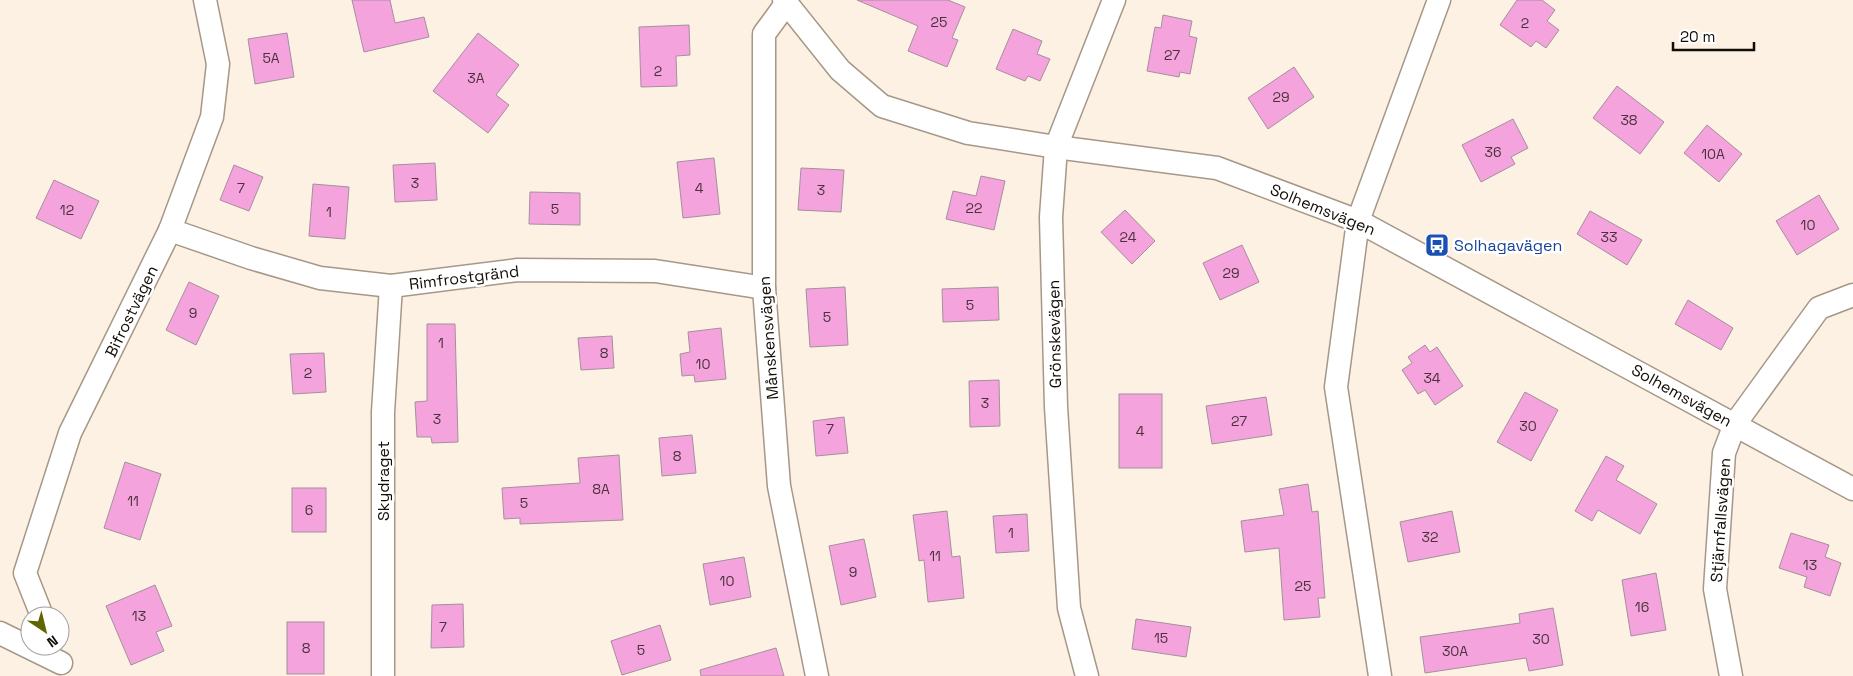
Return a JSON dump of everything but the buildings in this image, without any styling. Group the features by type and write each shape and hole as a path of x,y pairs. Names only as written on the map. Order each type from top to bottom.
{"street":[{"name":"Bifrostvägen","path":"38,606 25,573 67,442 170,230 212,117 218,64 205,0"},
{"name":"Grönskevägen","path":"1087,676 1069,608 1057,416 1051,217 1056,147 1114,0"},
{"path":"1380,676 1336,387 1358,221 1439,0"},
{"name":"Solhemsvägen","path":"785,2 840,70 882,106 968,133 1056,147 1217,168 1358,221 1853,489"},
{"name":"Månskensvägen","path":"785,2 764,34 764,288 779,486 817,676"},
{"name":"Rimfrostgränd","path":"170,230 251,258 320,278 391,286 518,270 654,271 764,288"},
{"name":"Skydraget","path":"383,676 383,412 391,286"},
{"name":"Stjärnfallsvägen","path":"1731,676 1715,589 1724,454 1735,424 1819,308 1853,295"},
{"path":"0,633 61,662"}],"place":[{"name":"Solhagavägen","path":"1437,245"}]}
